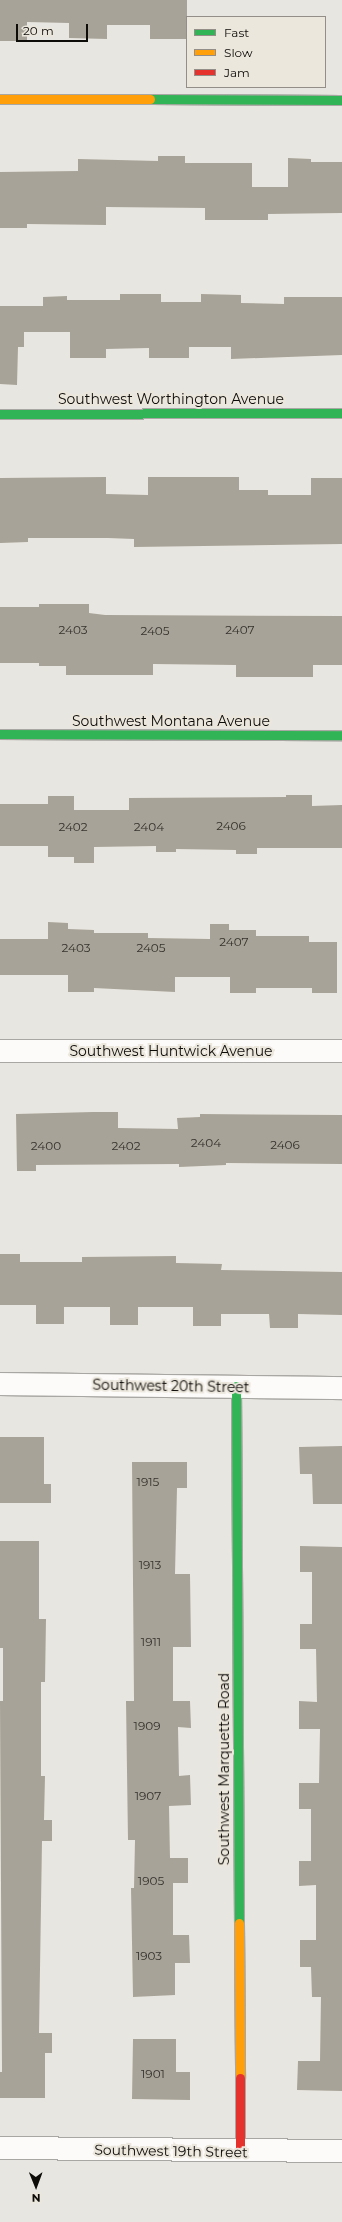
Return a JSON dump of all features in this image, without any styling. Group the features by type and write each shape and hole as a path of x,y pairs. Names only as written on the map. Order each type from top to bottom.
{"street":[{"path":"0,99 342,100"},
{"name":"Southwest Worthington Avenue","path":"0,414 342,413"},
{"name":"Southwest Montana Avenue","path":"0,734 342,735"},
{"name":"Southwest Huntwick Avenue","path":"0,1051 342,1052"},
{"name":"Southwest 20th Street","path":"0,1384 342,1388"},
{"name":"Southwest Marquette Road","path":"236,1386 240,2152"},
{"name":"Southwest 19th Street","path":"0,2148 342,2152"}],"building":[{"path":"0,0 187,0 186,39 150,39 150,25 107,25 107,39 69,38 69,23 27,22 27,41 0,41"},
{"path":"158,156 185,156 185,163 252,163 252,187 288,187 288,158 311,159 311,162 342,162 342,213 268,214 268,220 205,220 205,208 106,207 106,225 27,224 27,228 0,228 0,172 78,171 78,159 158,161"},
{"path":"120,294 161,294 161,302 201,302 201,294 241,295 241,303 284,304 284,297 342,297 342,355 231,359 231,347 189,347 189,358 149,358 149,348 106,349 106,358 70,358 70,332 24,332 24,347 18,347 17,385 0,384 0,306 43,306 43,297 67,296 67,300 120,300"},
{"path":"106,477 106,494 148,495 148,477 239,477 239,490 268,490 268,495 311,495 311,478 342,478 342,544 134,547 134,539 108,538 28,538 28,542 0,543 0,478"},
{"path":"39,604 89,604 89,613 105,615 342,616 342,665 313,665 313,677 236,677 236,665 153,664 153,675 66,675 66,666 39,666 39,663 0,663 0,607 39,607"},
{"path":"286,795 312,795 312,806 342,805 342,848 257,848 257,854 236,854 236,850 176,849 176,852 156,852 156,846 94,847 94,863 74,863 74,857 48,857 48,846 0,846 0,804 48,804 48,796 74,796 74,810 129,810 129,798 286,797"},
{"path":"48,922 68,923 68,929 94,930 94,933 148,933 148,938 210,939 210,924 229,924 229,930 256,930 256,936 309,936 309,942 337,942 337,993 312,993 312,988 256,988 256,993 230,993 230,977 175,977 175,992 94,988 94,992 68,992 68,975 0,975 0,939 48,939"},
{"path":"118,1112 118,1128 178,1129 177,1118 200,1117 200,1114 342,1115 342,1164 226,1163 226,1165 179,1167 179,1164 36,1165 36,1171 17,1171 16,1114"},
{"path":"0,1254 20,1254 20,1262 82,1262 82,1257 176,1256 176,1263 222,1264 221,1270 342,1272 342,1315 298,1314 298,1328 270,1328 269,1314 221,1314 221,1326 193,1326 193,1307 138,1307 138,1325 110,1325 110,1307 64,1307 64,1324 36,1324 36,1305 0,1305"},
{"path":"0,1437 44,1437 44,1484 51,1484 51,1503 0,1503"},
{"path":"342,1446 342,1504 313,1504 312,1474 300,1474 299,1447"},
{"path":"132,1462 187,1462 187,1488 177,1488 175,1574 190,1574 191,1647 173,1647 173,1701 190,1701 191,1728 178,1727 179,1776 190,1775 191,1805 169,1806 170,1858 188,1858 188,1883 173,1883 173,1935 189,1935 190,1963 175,1963 175,1995 133,1997 131,1888 134,1888 135,1840 128,1840 126,1701 134,1701"},
{"path":"0,1541 39,1541 39,1619 46,1619 45,1682 41,1682 41,1776 45,1776 44,1820 52,1820 52,1841 42,1841 39,2033 52,2033 52,2053 45,2053 45,2098 0,2098 0,2072 2,2072 0,1701 3,1701 3,1648 0,1648"},
{"path":"300,1546 342,1547 342,2091 297,2090 298,2061 320,2061 321,1997 312,1997 311,1967 300,1967 300,1940 316,1940 316,1885 299,1886 299,1861 311,1861 311,1809 299,1809 299,1783 319,1783 320,1729 299,1729 299,1701 317,1702 316,1649 300,1649 300,1624 312,1624 312,1572 300,1572"},
{"path":"133,2039 176,2039 176,2072 190,2072 190,2100 132,2099"}],"traffic: fast":[{"path":"150,99 342,100"},
{"path":"0,414 342,413"},
{"path":"0,734 342,735"},
{"path":"236,1386 239,1923"}],"traffic: slow":[{"path":"0,99 150,99"},
{"path":"239,1923 240,2078"}],"traffic: jam":[{"path":"240,2078 240,2152"}]}
